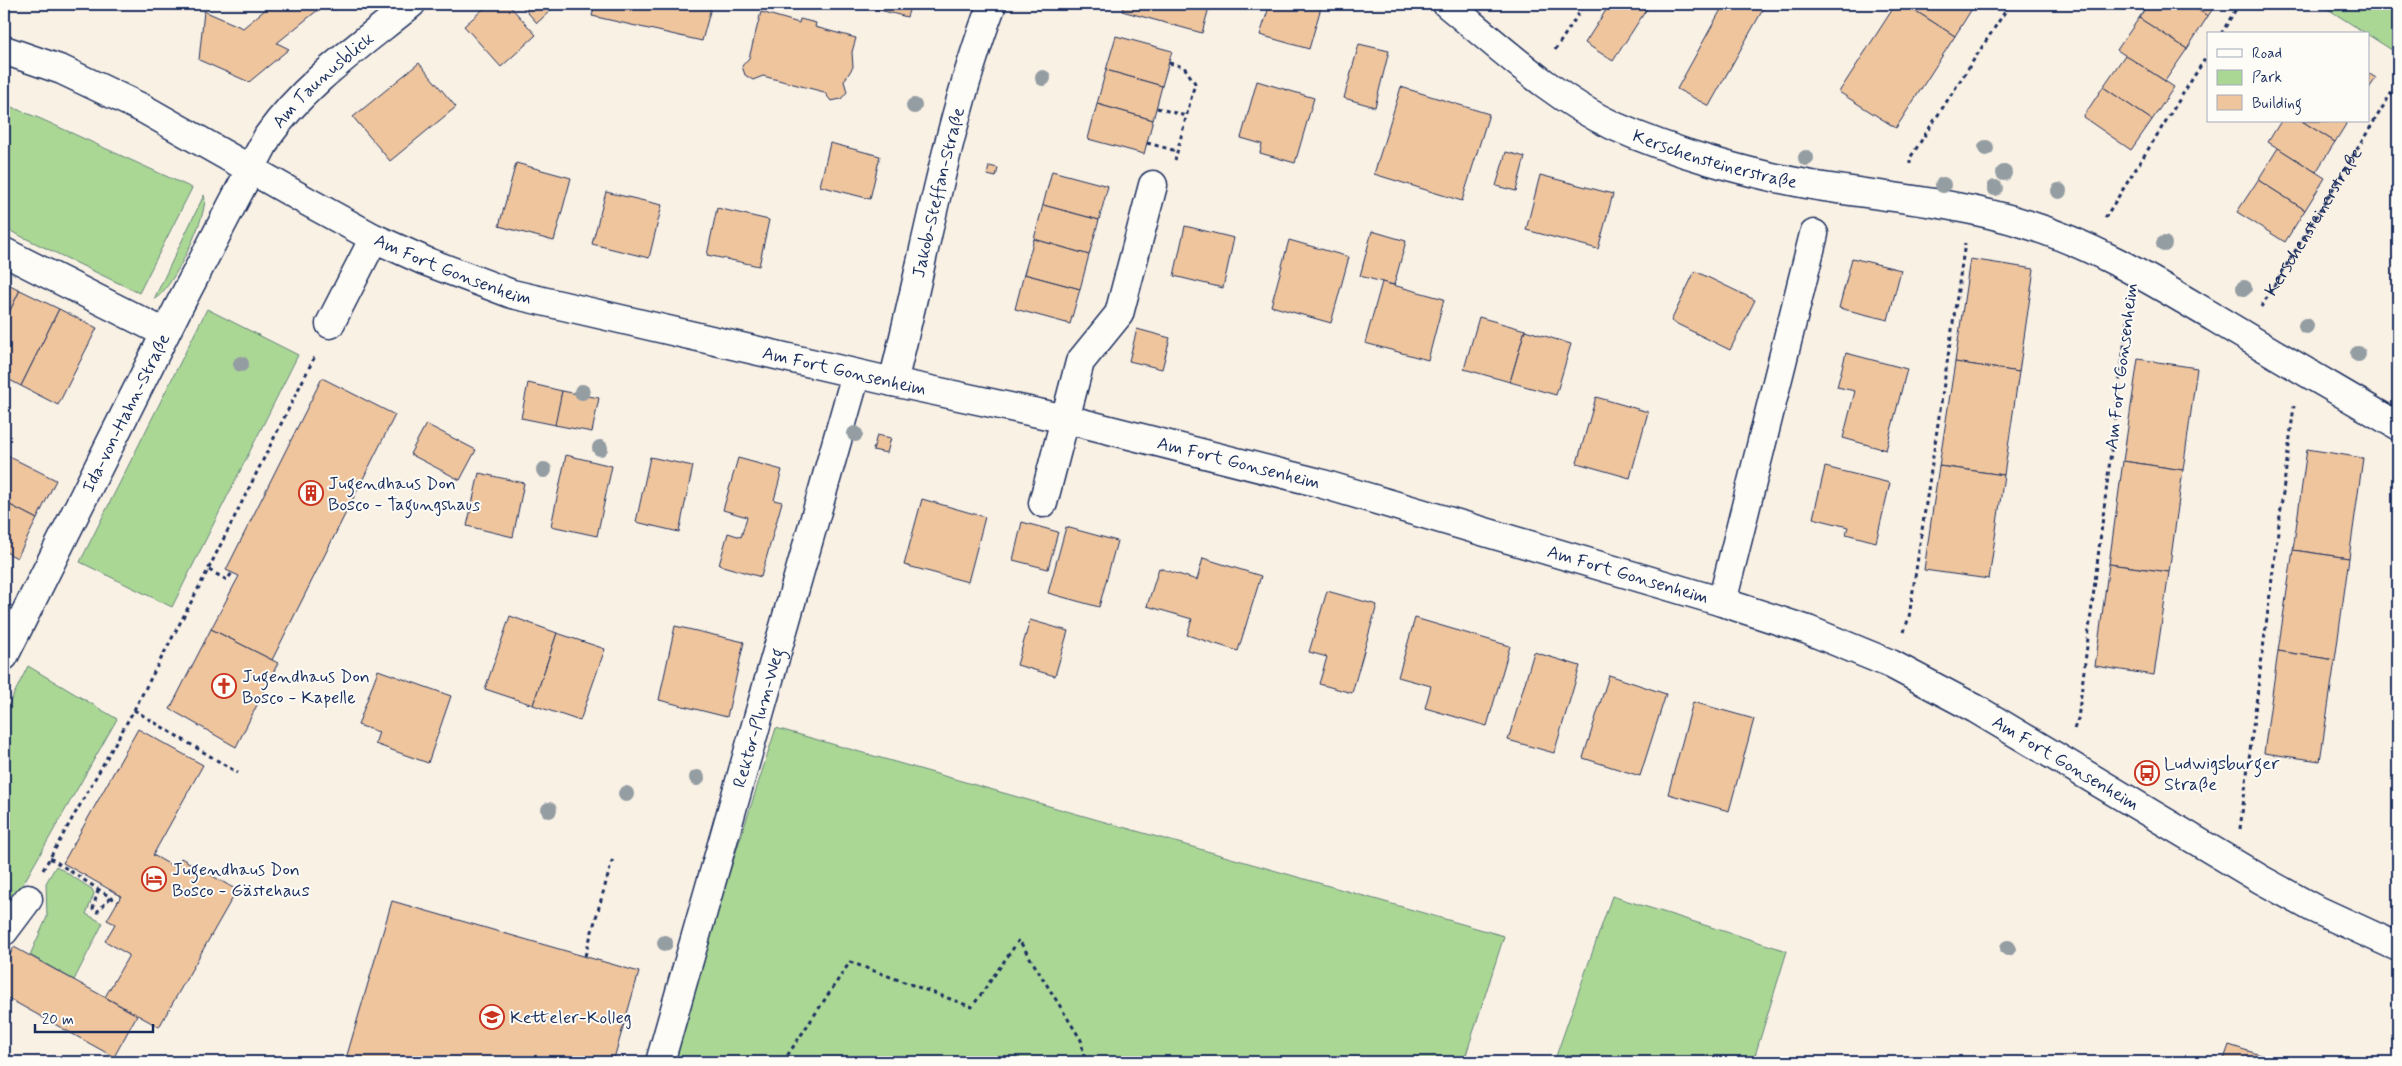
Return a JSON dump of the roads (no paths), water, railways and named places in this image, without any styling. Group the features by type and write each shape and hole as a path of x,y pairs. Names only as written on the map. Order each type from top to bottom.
{"street":[{"name":"Am Taunusblick","path":"251,168 268,136 286,111 308,87 411,4"},
{"name":"Jakob-Steffan-Straße","path":"893,382 959,107 975,50 992,4"},
{"name":"Kerschensteinerstraße","path":"1447,4 1538,77 1612,125 1680,152 1810,185 1908,198 1971,209 2025,223 2088,247 2134,270 2398,426"},
{"name":"Am Fort Gonsenheim","path":"4,50 62,70 128,101 374,238 425,261 512,294 856,374 1066,419 1316,482 1722,602 1808,630 1891,664 1976,709 2313,908 2398,947"},
{"name":"Ida-von-Hahn-Straße","path":"4,656 165,333 251,168"},
{"path":"1043,503 1080,362 1119,314 1153,185"},
{"name":"Am Fort Gonsenheim","path":"1722,602 1814,234"},
{"path":"330,324 374,238"},
{"path":"4,252 165,333"},
{"name":"Rektor-Plum-Weg","path":"660,1062 856,374"},
{"path":"4,931 28,898"}],"place":[{"name":"Jugendhaus Don Bosco - Tagungshaus","path":"311,493"},
{"name":"Jugendhaus Don Bosco - Kapelle","path":"224,686"},
{"name":"Ludwigsburger Straße","path":"2147,773"},
{"name":"Jugendhaus Don Bosco - Gästehaus","path":"154,879"},
{"name":"Ketteler-Kolleg","path":"492,1017"}]}
